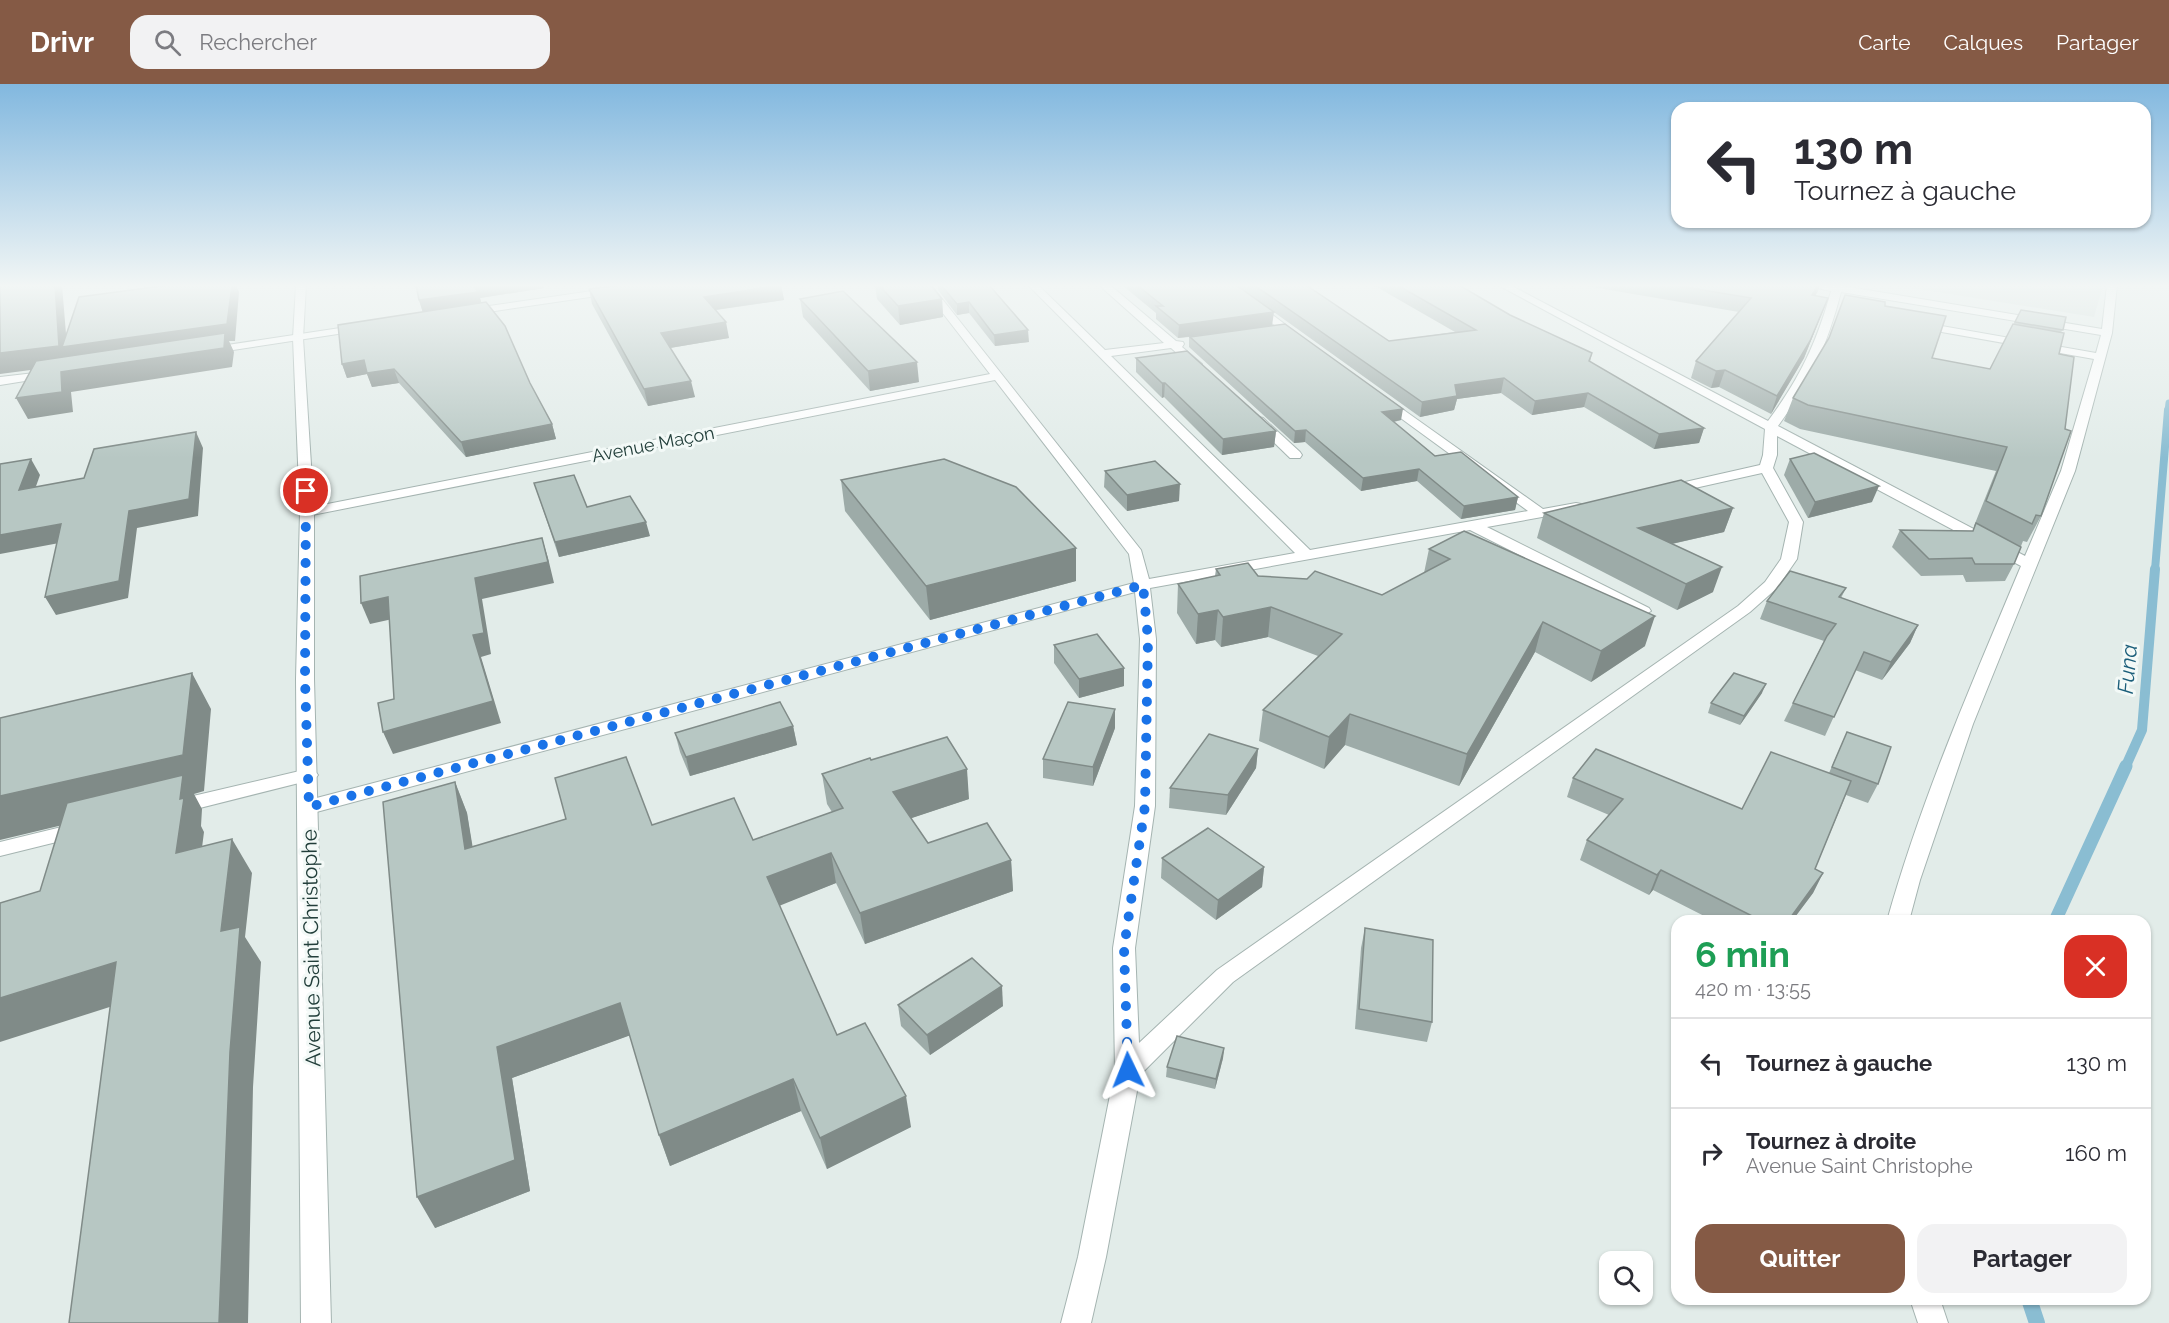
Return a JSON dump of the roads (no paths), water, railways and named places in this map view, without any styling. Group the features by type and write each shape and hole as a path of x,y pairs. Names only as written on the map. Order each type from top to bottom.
{"street":[{"path":"195,353 265,343"},
{"name":"Avenue Saint Christophe","path":"298,343 307,512 305,679 309,807 316,1323"},
{"path":"972,343 1136,553 1143,585 1148,639 1145,806 1124,948 1128,1070 1092,1257 1076,1323"},
{"path":"1092,343 1305,554"},
{"path":"1170,343 1211,376"},
{"path":"1103,354 1189,343"},
{"path":"1613,343 2031,565"},
{"path":"1128,1070 1225,975 1743,609 1771,585 1790,559 1796,522 1766,468 1770,455 1771,426 1797,391 1820,343"},
{"path":"2022,343 2100,357"},
{"path":"1900,915 1909,880 1964,724 2068,471 2104,343"},
{"path":"0,381 69,371"},
{"name":"Avenue Maçon","path":"307,512 998,376"},
{"path":"1370,390 1540,513"},
{"path":"1253,416 1295,455"},
{"path":"1647,494 1766,468"},
{"path":"309,807 1143,585 1305,554 1592,505"},
{"path":"1473,526 1645,612"},
{"path":"160,811 308,775"},
{"path":"0,849 103,824"},
{"path":"1927,1305 1933,1323"}],"waterway":[{"name":"Funa","path":"2168,412 2169,403"},
{"name":"Funa","path":"2155,570 2168,410"},
{"name":"Funa","path":"2125,768 2142,730 2155,569"},
{"name":"Funa","path":"2058,915 2126,766"},
{"name":"Funa","path":"2031,1305 2037,1323"}]}
